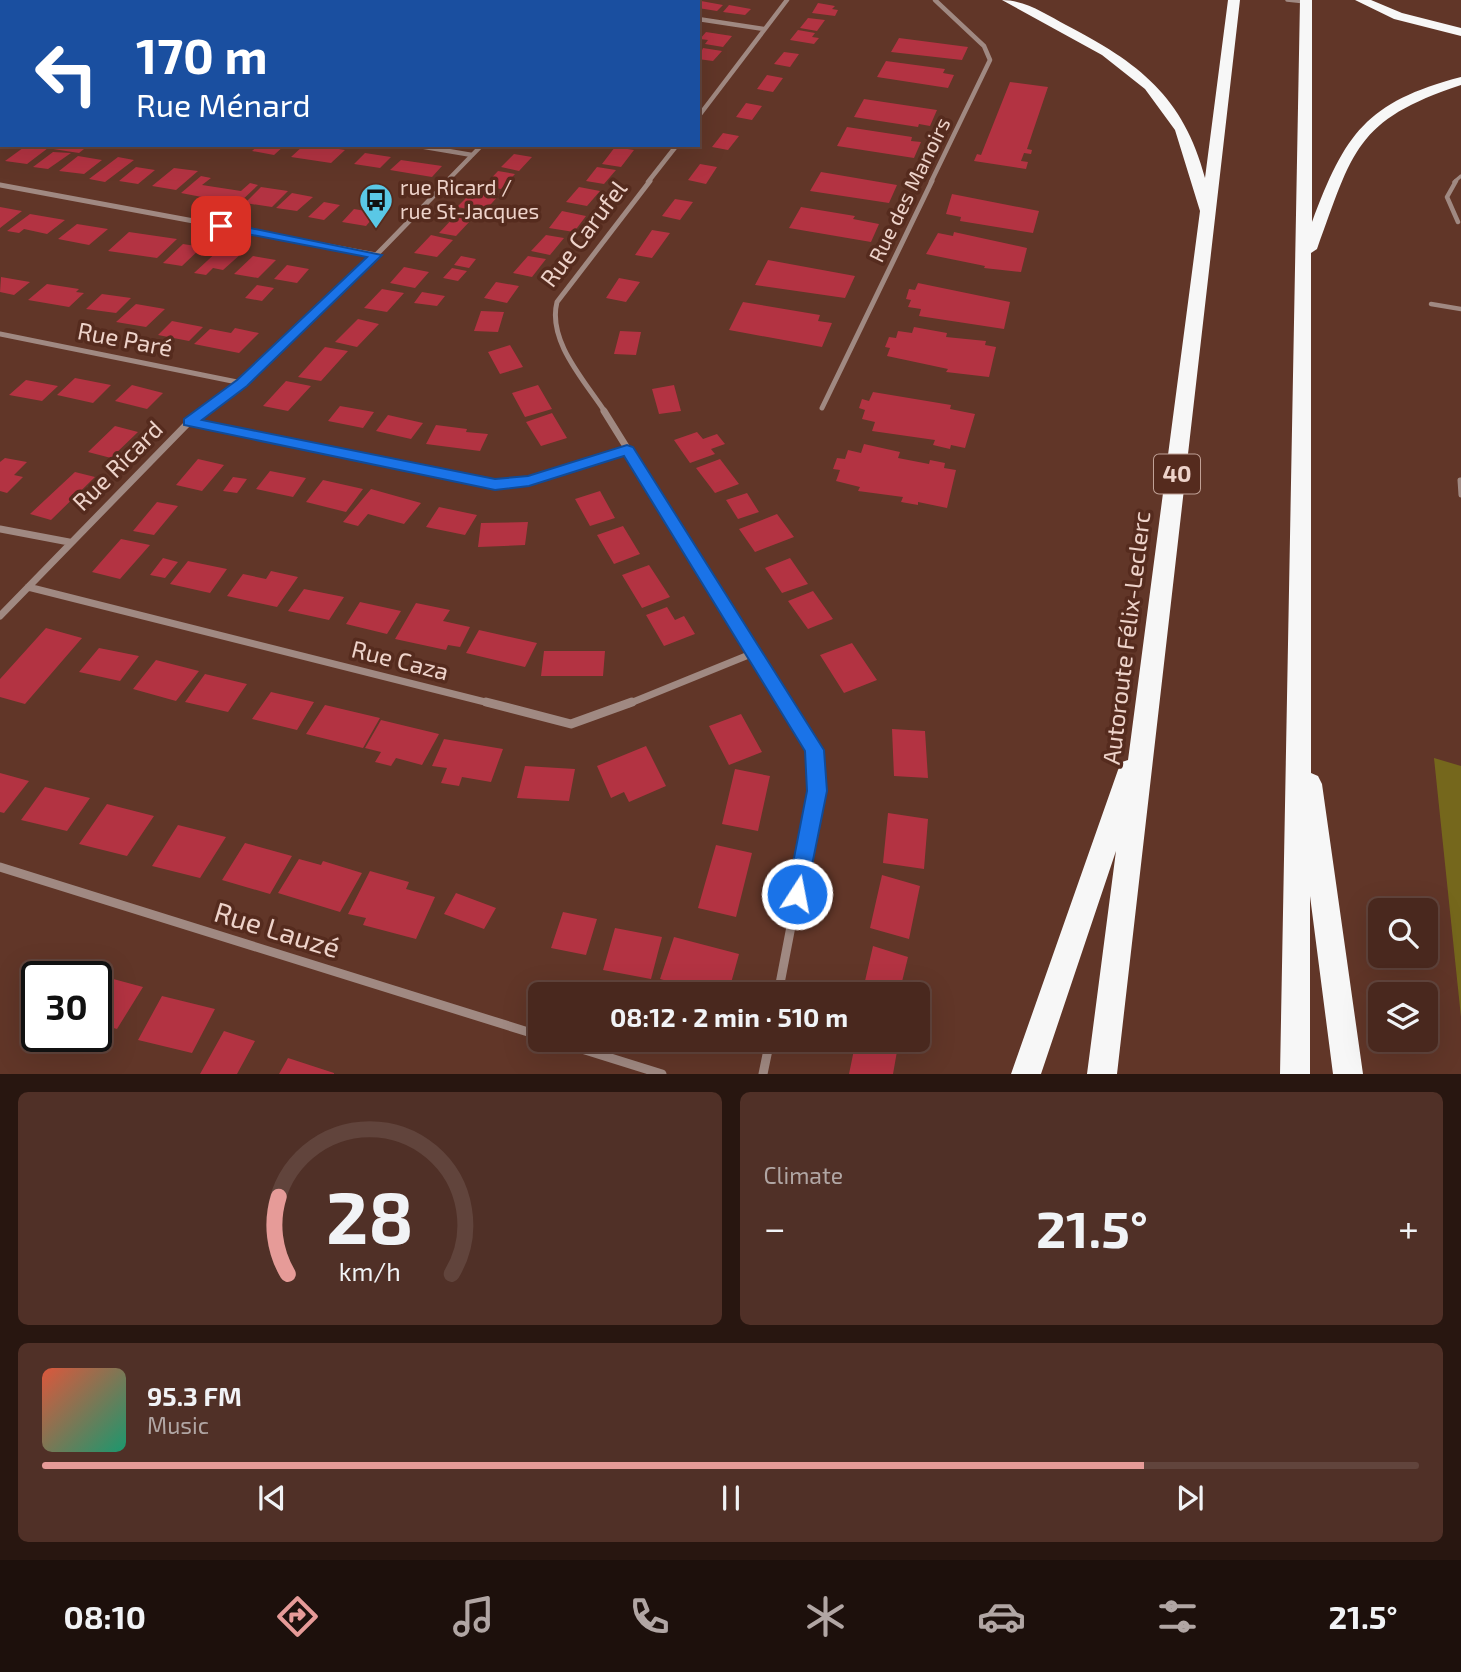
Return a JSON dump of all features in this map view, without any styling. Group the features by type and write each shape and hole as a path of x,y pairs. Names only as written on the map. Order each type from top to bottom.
{"highway":[{"path":"1008,0 1107,54 1156,93 1174,115 1186,140 1208,219"},
{"name":"Autoroute Félix-Leclerc","path":"1102,1073 1234,0"},
{"path":"1361,0 1415,22 1461,32"},
{"path":"1294,1073 1306,1"},
{"path":"1304,262 1345,158 1362,130 1382,113 1403,101 1461,81"},
{"path":"1299,709 1348,1073"},
{"path":"1026,1073 1146,729"}],"street":[{"path":"700,114 787,0"},
{"name":"Rue des Manoirs","path":"821,408 990,60 984,46 935,0"},
{"path":"700,19 764,29"},
{"path":"425,147 472,155"},
{"name":"Rue Ricard","path":"0,616 69,542 189,422 242,383 376,255 480,147"},
{"name":"Rue Carufel","path":"675,147 557,302 553,317 556,334 756,652 814,750 817,791 780,982"},
{"path":"0,185 376,255"},
{"name":"Rue Paré","path":"0,334 242,383"},
{"path":"189,422 495,484 529,481 627,450"},
{"path":"0,529 69,542"},
{"name":"Rue Caza","path":"28,587 571,724 619,708 756,652"},
{"name":"Rue Lauzé","path":"0,867 528,1032"},
{"path":"593,1052 662,1073"},
{"path":"763,1073 767,1052"}],"lane":[{"path":"1287,0 1306,1"},
{"path":"1458,222 1452,213 1447,192 1461,176"},
{"path":"1452,213 1461,214"},
{"path":"1431,304 1461,309"},
{"path":"1460,480 1461,495"}],"shaded area":[{"path":"1434,758 1461,766 1461,1017"}],"building":[{"path":"701,1 723,5 717,11 700,8"},
{"path":"818,3 835,6 832,9 838,10 835,16 812,13"},
{"path":"729,5 751,9 745,15 723,12"},
{"path":"808,18 825,20 817,31 800,28"},
{"path":"798,30 815,33 812,37 819,38 814,44 790,40"},
{"path":"706,32 732,36 723,47 705,44 708,40 700,39"},
{"path":"899,38 968,47 962,60 891,52"},
{"path":"703,48 722,51 713,61 700,59"},
{"path":"784,52 799,54 790,67 774,64"},
{"path":"886,61 945,69 943,73 954,75 948,88 877,77"},
{"path":"767,75 783,78 773,92 757,89"},
{"path":"1010,82 1048,87 1027,149 1032,150 1031,154 1024,153 1021,161 1028,162 1026,169 974,161 977,154 981,155"},
{"path":"864,99 937,110 930,126 919,124 918,127 854,117"},
{"path":"746,103 762,106 752,120 736,117"},
{"path":"847,127 912,137 911,141 921,142 914,158 837,146"},
{"path":"723,133 739,136 728,150 712,147"},
{"path":"24,147 49,147 27,164 5,161"},
{"path":"56,147 86,147 79,153 53,149"},
{"path":"257,147 283,147 274,155 252,151"},
{"path":"302,147 345,150 331,163 291,157"},
{"path":"615,147 634,150 621,167 602,164"},
{"path":"53,152 71,153 48,169 33,167"},
{"path":"365,153 391,157 380,168 354,164"},
{"path":"514,154 532,157 519,171 501,167"},
{"path":"78,156 102,160 84,174 59,171"},
{"path":"118,157 134,160 105,182 89,179"},
{"path":"401,160 442,166 432,177 390,170"},
{"path":"700,164 717,167 706,184 688,180"},
{"path":"136,167 155,170 138,184 119,181"},
{"path":"597,167 616,170 604,184 586,181"},
{"path":"174,168 198,171 176,190 152,186"},
{"path":"498,171 515,174 501,189 484,186"},
{"path":"821,172 897,185 889,203 810,191"},
{"path":"201,176 211,178 202,185 241,191 250,183 258,185 238,204 181,193"},
{"path":"261,187 288,191 272,207 245,203"},
{"path":"579,187 600,191 587,206 566,202"},
{"path":"480,192 499,195 484,212 457,207 466,198 473,199"},
{"path":"292,193 313,197 297,211 276,208"},
{"path":"952,194 1039,211 1033,233 960,221 961,217 946,214"},
{"path":"675,199 693,202 680,220 662,216"},
{"path":"324,202 340,205 324,220 308,217"},
{"path":"0,207 22,211 0,228"},
{"path":"801,207 855,216 853,219 879,224 871,242 789,228"},
{"path":"354,209 377,213 366,226 342,222"},
{"path":"562,211 586,216 574,232 549,228"},
{"path":"30,214 65,220 47,234 24,229 19,233 7,231"},
{"path":"454,217 471,220 456,236 439,233"},
{"path":"77,224 108,229 89,245 58,239"},
{"path":"652,230 670,233 652,258 635,255"},
{"path":"129,232 177,239 157,258 108,251"},
{"path":"954,232 1027,248 1021,272 984,268 985,266 926,254 938,233 953,236"},
{"path":"431,235 453,240 437,257 414,253"},
{"path":"546,235 564,238 550,255 531,251"},
{"path":"183,244 202,247 182,266 163,263"},
{"path":"220,249 242,253 223,270 213,268 206,275 194,273"},
{"path":"253,256 276,260 258,278 234,274"},
{"path":"461,256 476,259 469,268 454,265"},
{"path":"528,256 546,259 532,277 513,273"},
{"path":"768,260 855,276 845,298 755,285"},
{"path":"287,265 309,269 297,283 274,279"},
{"path":"404,267 429,272 415,288 390,283"},
{"path":"452,268 467,271 458,281 443,278"},
{"path":"1,277 30,282 14,295 0,292"},
{"path":"619,278 640,282 626,302 606,298"},
{"path":"496,282 519,286 507,303 484,298"},
{"path":"918,283 1010,302 1004,329 919,316 921,309 908,307 911,300 906,299 909,289 915,290"},
{"path":"47,284 79,289 76,292 84,293 69,307 28,300"},
{"path":"257,285 274,288 262,301 245,298"},
{"path":"382,289 404,293 387,312 364,308"},
{"path":"422,292 445,296 437,306 414,303"},
{"path":"102,294 131,298 116,313 86,309"},
{"path":"743,302 820,315 818,321 832,323 822,347 729,330"},
{"path":"136,304 165,309 146,327 116,322"},
{"path":"481,311 504,312 498,332 474,331"},
{"path":"358,319 379,324 357,347 335,342"},
{"path":"172,321 203,327 189,341 158,335"},
{"path":"914,327 947,333 946,337 986,341 985,345 996,347 989,377 946,372 948,369 887,356 890,348 885,347 889,337 896,338 898,331 912,333"},
{"path":"235,328 259,333 239,353 194,344 210,329 231,333"},
{"path":"620,331 641,332 636,355 614,354"},
{"path":"510,345 523,367 500,374 488,352"},
{"path":"325,347 348,351 321,381 298,377"},
{"path":"75,378 111,385 93,403 57,395"},
{"path":"26,380 58,386 42,401 9,395"},
{"path":"286,381 311,386 288,411 263,406"},
{"path":"132,385 163,393 147,409 115,401"},
{"path":"538,385 552,409 525,417 512,393"},
{"path":"674,385 681,411 659,414 652,389"},
{"path":"873,392 951,405 950,409 975,414 965,448 951,445 950,449 933,445 935,440 872,431 875,422 862,419 865,410 859,408 862,399 869,401"},
{"path":"340,406 374,412 363,428 328,421"},
{"path":"552,413 567,438 541,446 526,422"},
{"path":"388,415 423,423 411,439 376,431"},
{"path":"436,425 488,434 480,451 426,444"},
{"path":"115,426 138,432 111,458 88,452"},
{"path":"697,432 703,439 717,434 725,444 711,449 715,454 690,463 674,440"},
{"path":"864,444 900,452 898,458 929,464 930,460 945,463 944,468 956,470 947,508 918,502 918,505 901,502 903,497 858,491 860,487 836,481 840,470 833,469 837,458 845,459 848,450 861,453"},
{"path":"5,458 27,462 14,475 23,477 7,493 0,491 0,462"},
{"path":"198,459 224,465 202,491 176,485"},
{"path":"720,459 739,484 715,493 696,468"},
{"path":"270,471 306,478 293,497 256,489"},
{"path":"75,472 95,477 51,520 30,514"},
{"path":"233,477 247,479 237,493 223,491"},
{"path":"323,480 363,489 346,512 306,502"},
{"path":"371,489 421,503 404,524 368,514 358,526 343,522"},
{"path":"600,491 615,518 590,526 575,499"},
{"path":"747,493 759,512 738,519 726,500"},
{"path":"157,502 178,506 154,535 133,531"},
{"path":"439,507 477,515 465,535 426,527"},
{"path":"777,514 794,537 755,552 739,529"},
{"path":"528,522 525,545 478,547 481,523"},
{"path":"623,526 640,554 614,564 597,535"},
{"path":"121,539 150,545 120,579 92,572"},
{"path":"163,558 178,562 165,578 150,575"},
{"path":"790,558 808,584 782,593 765,568"},
{"path":"188,561 227,569 210,593 170,584"},
{"path":"649,565 670,597 642,608 622,575"},
{"path":"271,571 298,577 277,607 227,596 243,574 266,579"},
{"path":"304,589 344,597 329,620 288,611"},
{"path":"813,591 833,619 808,629 788,601"},
{"path":"360,602 401,611 387,634 346,624"},
{"path":"416,603 450,610 443,621 470,627 460,647 448,645 446,650 395,639"},
{"path":"667,607 675,620 684,616 695,634 664,646 646,615"},
{"path":"46,628 82,638 25,704 0,697 0,679"},
{"path":"479,630 537,643 525,667 466,653"},
{"path":"852,643 877,680 844,693 820,655"},
{"path":"99,648 139,656 120,681 79,672"},
{"path":"544,651 605,651 603,676 541,676"},
{"path":"156,660 199,671 176,701 133,689"},
{"path":"205,674 247,684 228,712 185,702"},
{"path":"271,692 314,702 297,730 252,719"},
{"path":"325,705 380,718 363,748 306,734"},
{"path":"741,714 762,752 729,765 709,726"},
{"path":"381,720 439,734 422,765 396,758 391,766 375,762 381,752 365,748"},
{"path":"892,729 925,731 928,778 894,776"},
{"path":"444,739 503,749 491,782 462,777 459,786 441,783 447,768 432,766"},
{"path":"646,746 666,786 629,802 624,792 611,798 597,766"},
{"path":"525,766 575,769 569,801 517,798"},
{"path":"735,769 770,776 758,831 722,824"},
{"path":"0,773 29,781 4,813 0,812"},
{"path":"45,787 90,798 67,831 21,820"},
{"path":"107,804 154,816 127,856 79,844"},
{"path":"888,813 928,819 924,869 883,863"},
{"path":"178,825 226,837 200,878 152,866"},
{"path":"245,843 292,856 270,894 222,880"},
{"path":"716,845 752,853 736,917 698,908"},
{"path":"299,859 321,865 323,861 362,873 340,912 278,893"},
{"path":"370,871 409,882 406,889 435,897 416,939 363,925 366,918 348,914"},
{"path":"882,875 920,886 909,939 870,928"},
{"path":"456,893 496,908 484,929 444,914"},
{"path":"563,912 597,919 586,955 551,948"},
{"path":"615,928 662,937 651,979 603,970"},
{"path":"674,937 739,954 731,982 671,982 660,979"},
{"path":"873,946 908,957 902,982 865,982"},
{"path":"112,979 143,987 117,1029 112,1028"},
{"path":"162,996 215,1009 192,1053 138,1040"},
{"path":"224,1031 255,1041 237,1074 200,1074"},
{"path":"854,1052 897,1052 893,1074 849,1074"},
{"path":"288,1058 334,1073 334,1074 279,1074"}],"place":[{"name":"rue Ricard / rue St-Jacques","path":"376,230"}],"route":[{"path":"221,226 376,255 242,383 189,422 495,484 529,481 627,450 756,652 814,750 817,791 797,894"}]}
